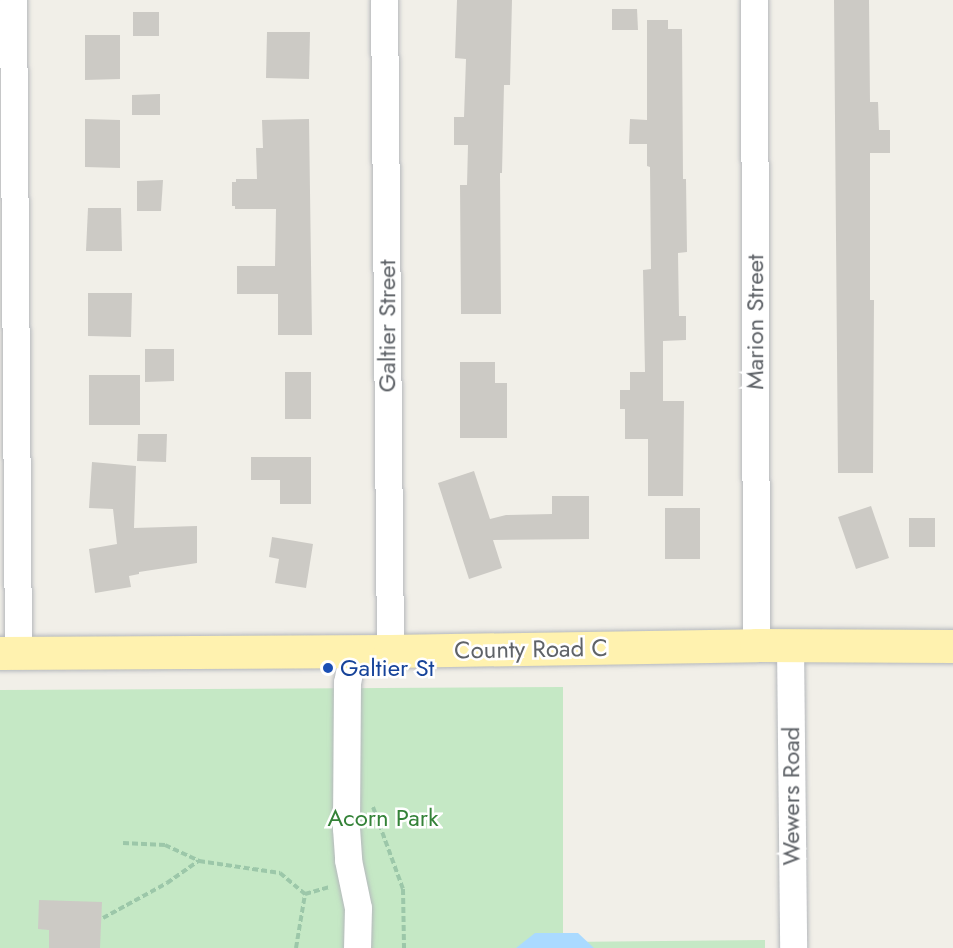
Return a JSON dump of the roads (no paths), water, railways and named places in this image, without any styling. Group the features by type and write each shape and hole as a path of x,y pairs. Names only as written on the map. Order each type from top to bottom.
{"main road":[{"name":"County Road C","path":"9,653 353,652 756,645 953,646"}],"street":[{"path":"9,653 13,0"},
{"name":"Galtier Street","path":"384,0 390,651"},
{"name":"Marion Street","path":"754,0 756,645"},
{"name":"Wewers Road","path":"790,645 793,948"},
{"path":"353,652 347,682 346,806 348,860 358,909 357,948"}],"water":[{"path":"535,933 578,933 594,948 516,948"}],"place":[{"name":"Galtier St","path":"328,668"}],"park label":[{"name":"Acorn Park","path":"383,818"}]}
